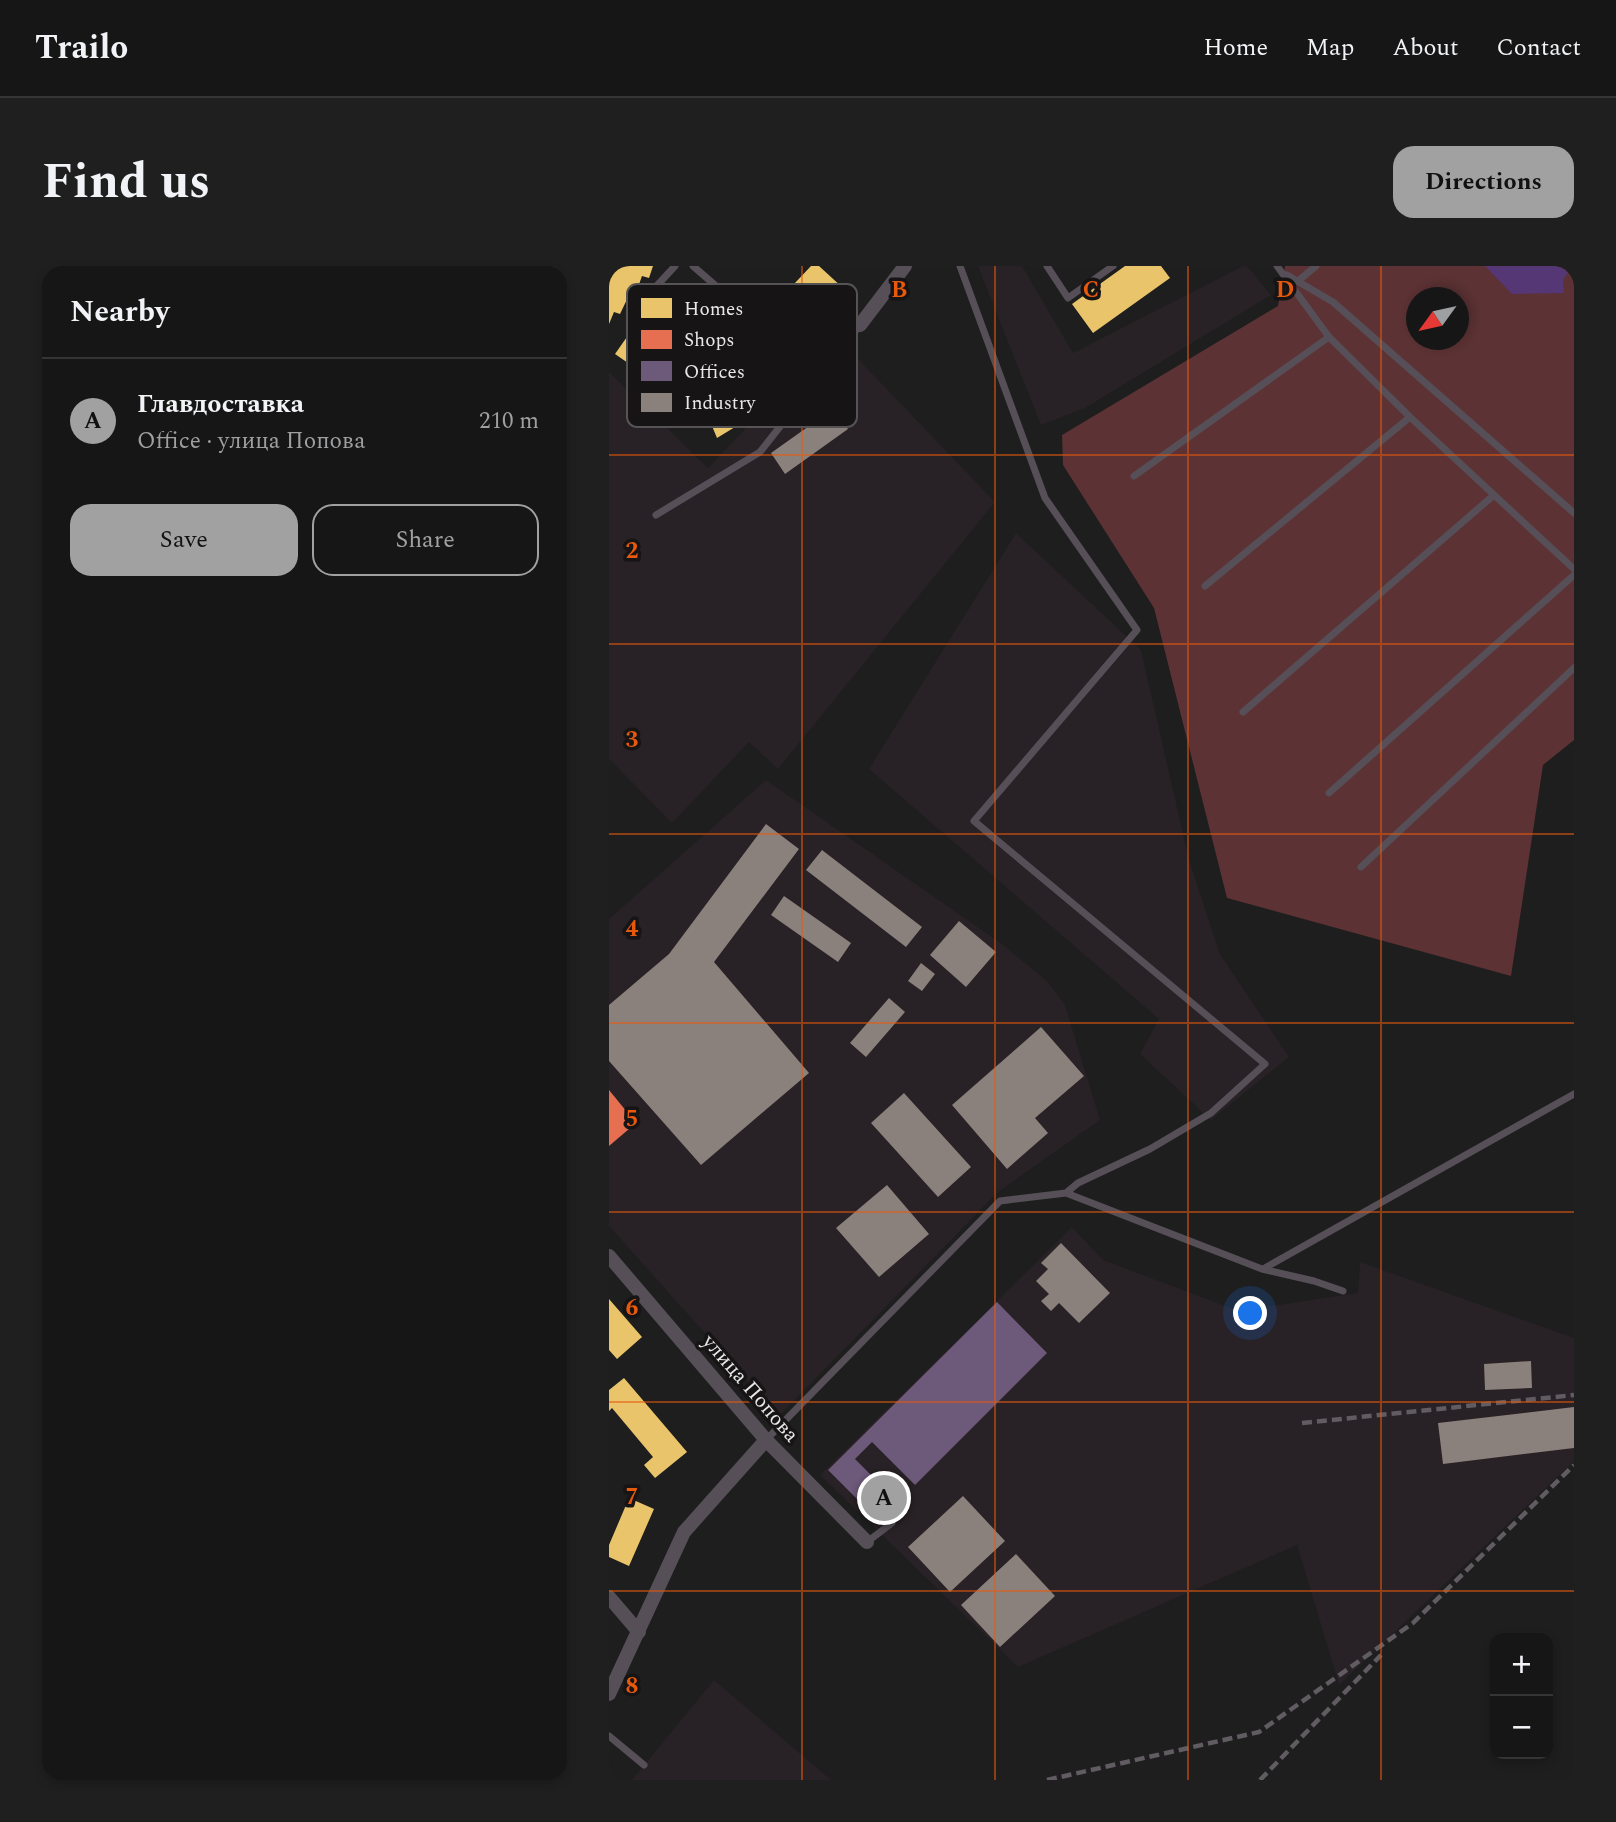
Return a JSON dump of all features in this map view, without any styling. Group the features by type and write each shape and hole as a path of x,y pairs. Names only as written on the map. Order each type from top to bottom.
{"street":[{"path":"860,325 905,266"},
{"name":"улица Попова","path":"609,1256 766,1440 867,1542"},
{"path":"609,1694 684,1532 766,1440"},
{"path":"609,1597 639,1632"}],"lane":[{"path":"658,284 675,266"},
{"path":"693,266 714,284"},
{"path":"960,266 1045,498 1137,630 974,821 1265,1064 1211,1113 1150,1149 1078,1183 1066,1193"},
{"path":"1047,266 1068,298 1113,266"},
{"path":"1277,266 1329,337 1574,569"},
{"path":"1298,281 1316,266"},
{"path":"1284,273 1333,302 1574,513"},
{"path":"857,329 860,325"},
{"path":"1134,476 1329,337"},
{"path":"1205,586 1411,417"},
{"path":"656,515 760,452 780,427"},
{"path":"1243,712 1494,495"},
{"path":"1329,793 1574,575"},
{"path":"1361,867 1574,668"},
{"path":"1262,1269 1574,1094"},
{"path":"766,1440 1000,1201 1066,1193 1262,1269 1314,1281 1342,1291"},
{"path":"867,1542 892,1522"},
{"path":"609,1736 644,1765"}],"shaded area":[{"path":"978,266 1022,266 1073,353 1243,266 1247,266 1271,295 1085,408 1041,425"},
{"path":"1285,266 1574,266 1574,740 1543,765 1511,976 1227,898 1154,608 1063,465 1062,435 1278,306"},
{"path":"1485,266 1572,266 1563,280 1564,293 1512,294"},
{"path":"857,358 995,502 778,769 749,742 672,823 609,759 609,372 627,389 627,427 666,427 708,468 747,427 857,427"},
{"path":"1016,533 1141,650 1189,860 1220,954 1289,1057 1211,1120 1140,1054 1159,1019 869,769"},
{"path":"766,780 1002,944 1048,982 1065,1005 1100,1120 998,1192 779,1416 609,1226 609,919"},
{"path":"1072,1227 1103,1260 1239,1311 1358,1293 1360,1262 1574,1338 1574,1461 1339,1685 1297,1545 1018,1667 820,1475"},
{"path":"714,1680 831,1780 632,1780"}],"building: Homes":[{"path":"609,266 653,266 649,278 642,276 639,284 627,284 627,299 620,314 614,312 609,324"},
{"path":"811,266 819,266 839,284 794,284"},
{"path":"1125,266 1161,266 1170,278 1093,333 1072,304"},
{"path":"627,337 627,362 615,354"},
{"path":"712,427 735,427 717,438"},
{"path":"609,1299 642,1337 617,1359 609,1350"},
{"path":"624,1378 687,1452 655,1478 644,1465 653,1457 612,1408 609,1411 609,1390"},
{"path":"629,1498 654,1509 629,1566 609,1557 609,1545"}],"building: Shops":[{"path":"609,1090 636,1123 609,1146"}],"building: Offices":[{"path":"997,1302 1047,1353 915,1485 872,1442 855,1459 898,1502 879,1521 828,1470"}],"building: Industry":[{"path":"808,427 848,429 785,474 771,453"},
{"path":"766,824 799,849 714,962 809,1073 701,1165 609,1061 609,1005 669,954"},
{"path":"822,850 922,927 906,947 806,870"},
{"path":"784,896 851,943 838,962 771,915"},
{"path":"959,921 996,952 966,987 930,955"},
{"path":"921,963 935,974 922,991 908,981"},
{"path":"889,998 905,1012 866,1057 850,1043"},
{"path":"1041,1027 1084,1076 1035,1118 1048,1133 1007,1169 952,1105"},
{"path":"904,1093 971,1167 938,1197 871,1123"},
{"path":"887,1185 929,1234 879,1277 836,1228"},
{"path":"1061,1243 1110,1293 1079,1323 1059,1303 1051,1311 1041,1301 1049,1294 1036,1281 1048,1269 1041,1263"},
{"path":"1531,1361 1532,1388 1485,1390 1484,1364"},
{"path":"1574,1407 1574,1448 1443,1464 1438,1423"},
{"path":"963,1496 1005,1541 950,1592 908,1547"},
{"path":"1016,1554 1055,1596 1000,1647 961,1605"}],"railway":[{"path":"1302,1423 1574,1395"},
{"path":"1047,1780 1259,1732 1413,1623 1574,1465"},
{"path":"1260,1780 1381,1655"}],"place":[{"name":"Главдоставка","path":"884,1498"}]}
